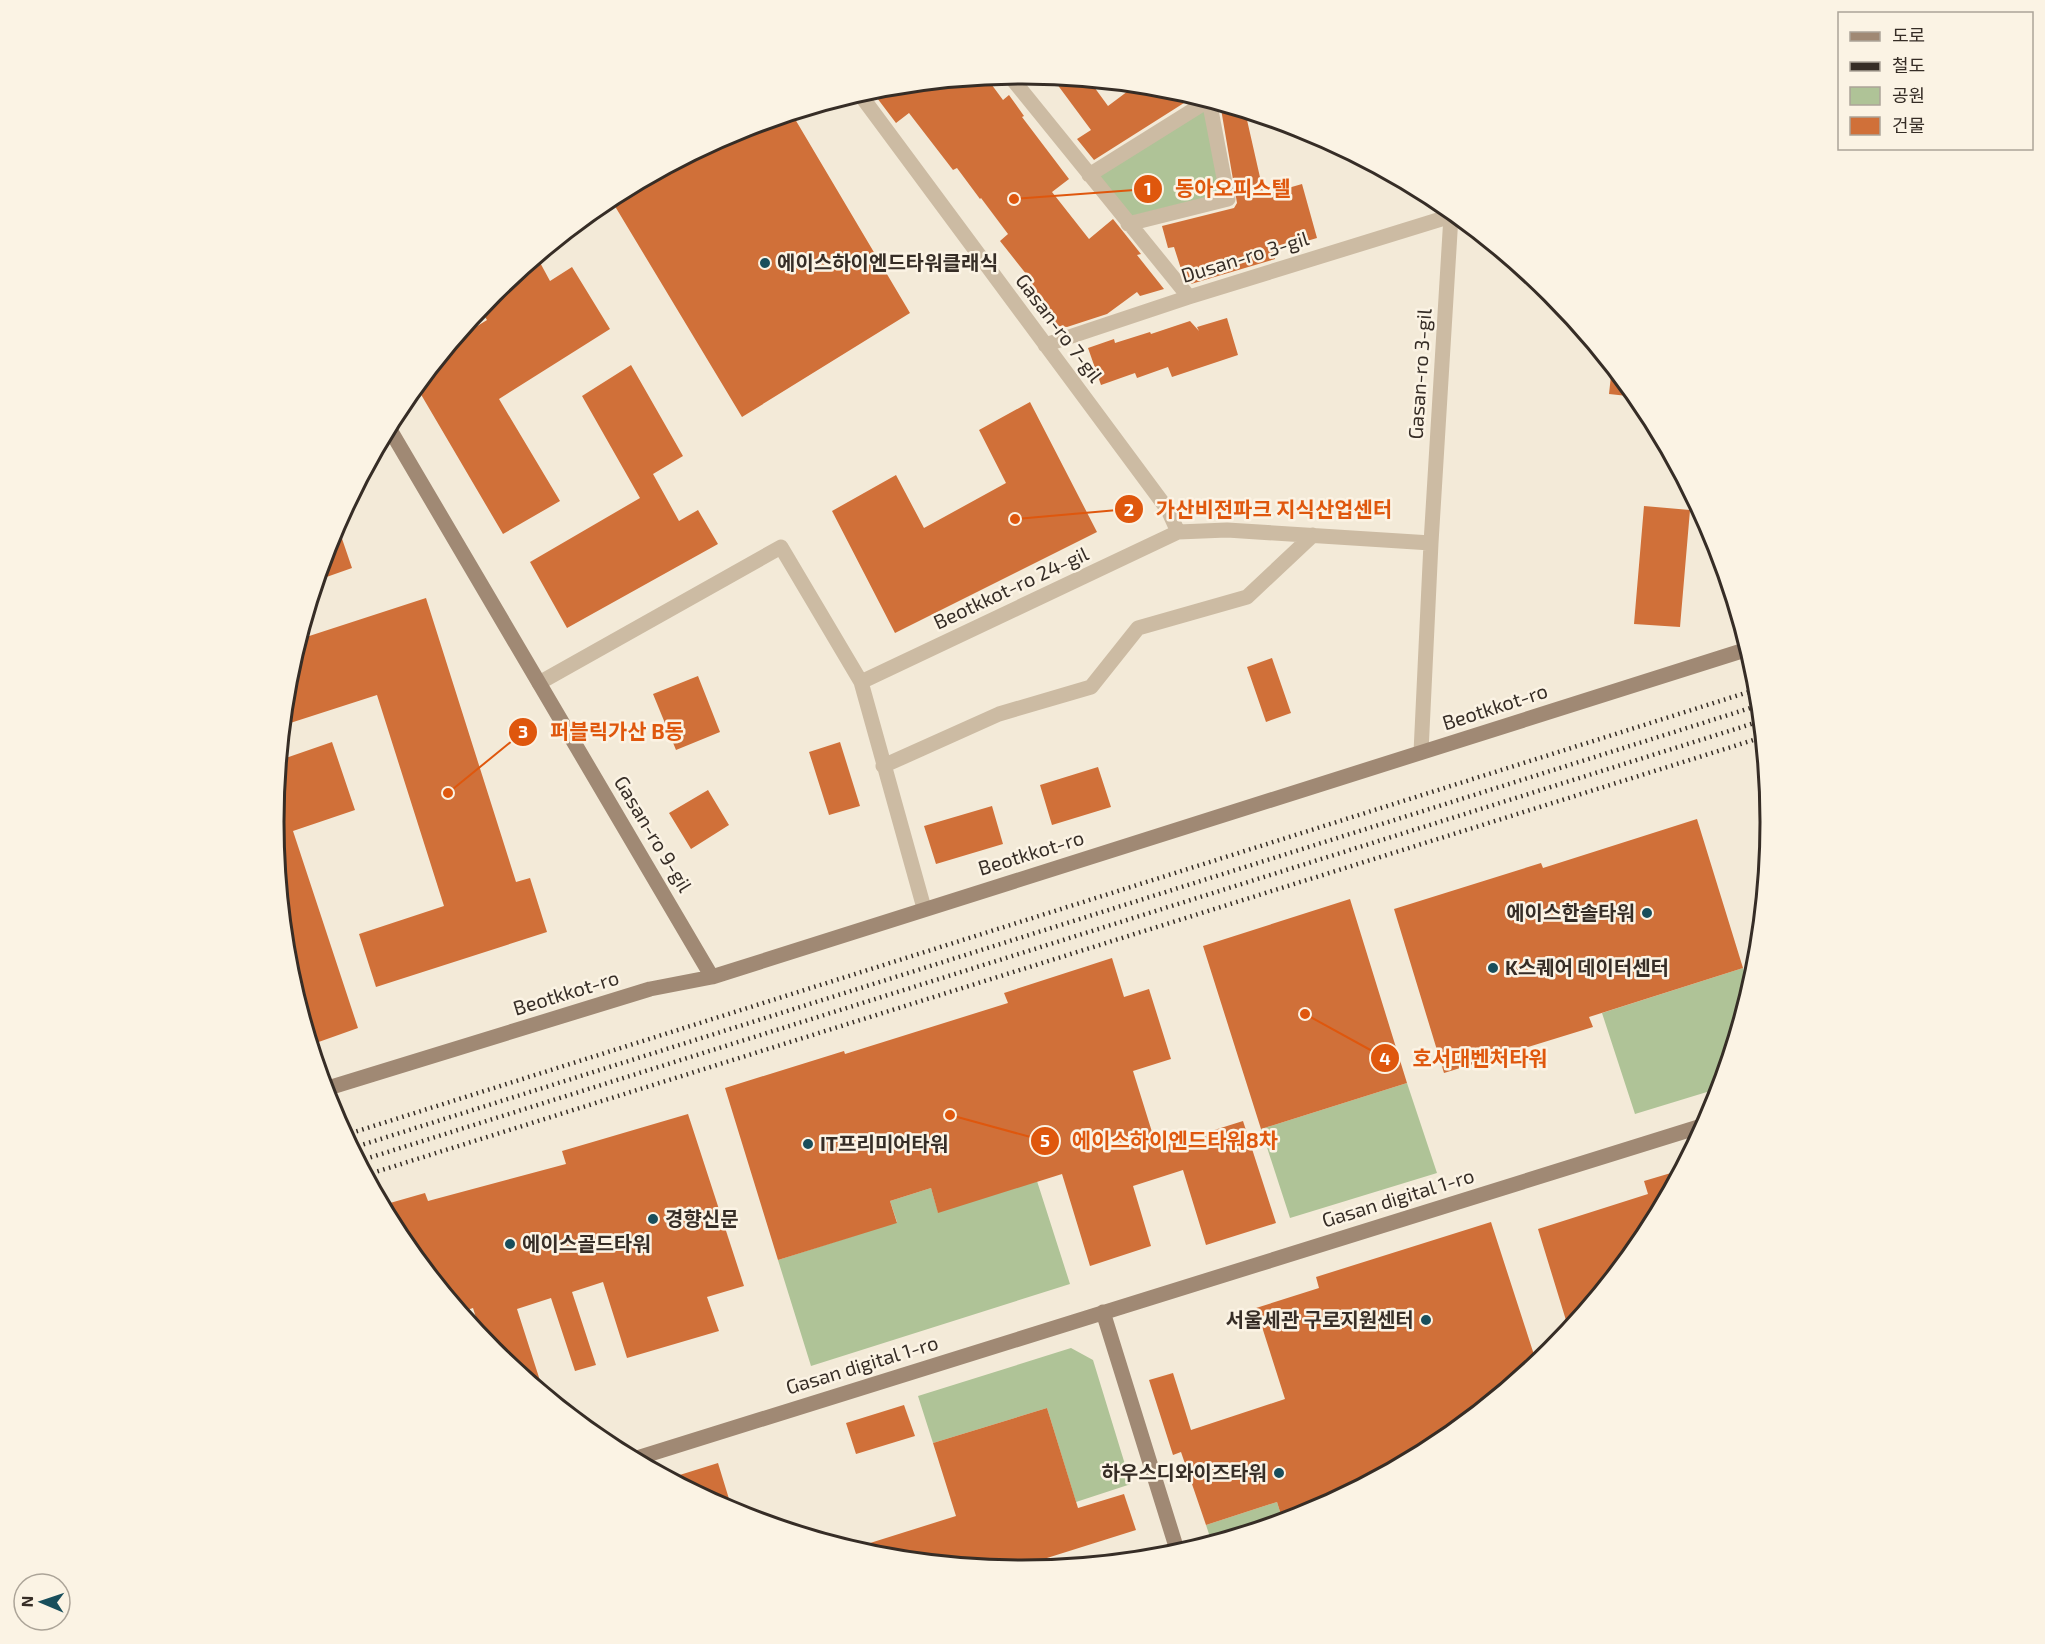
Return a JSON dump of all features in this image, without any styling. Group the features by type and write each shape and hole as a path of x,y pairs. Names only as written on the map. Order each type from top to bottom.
{"street":[{"path":"1016,84 1189,297"},
{"name":"Gasan-ro 7-gil","path":"865,101 1168,510 1178,532"},
{"path":"1089,176 1200,106"},
{"path":"1128,224 1227,200 1210,108"},
{"name":"Dusan-ro 3-gil","path":"1045,345 1445,217"},
{"name":"Gasan-ro 3-gil","path":"1420,752 1452,222"},
{"name":"Gasan-ro 9-gil","path":"393,437 712,976"},
{"path":"1178,532 1227,530 1431,543"},
{"name":"Beotkkot-ro 24-gil","path":"861,682 1178,532"},
{"path":"883,766 999,714 1091,687 1138,628 1247,597 1313,535"},
{"path":"539,683 781,547 861,682 924,908"},
{"name":"Beotkkot-ro","path":"334,1086 650,989 712,976 1740,652"},
{"name":"Gasan digital 1-ro","path":"644,1456 1693,1129"},
{"path":"1103,1312 1175,1544"}],"green space":[{"path":"1200,106 1211,108 1228,199 1128,224 1089,175"},
{"path":"1743,968 1744,972 1735,1013 1709,1091 1635,1114 1602,1013"},
{"path":"1407,1083 1437,1173 1290,1218 1261,1129"},
{"path":"1037,1181 1070,1284 811,1366 778,1260 897,1222 890,1201 931,1188 938,1212"},
{"path":"1071,1348 1093,1360 1131,1484 1076,1502 1047,1408 933,1443 918,1396"},
{"path":"1277,1502 1281,1513 1210,1536 1206,1525"}],"building":[{"path":"992,85 1003,100 1009,95 1024,116 1022,117 1069,179 1052,192 1089,239 1113,219 1141,254 1137,255 1164,289 1140,296 1137,292 1107,314 1067,327 1058,326 1025,285 1031,280 1000,241 1008,234 981,198 957,168 953,170 909,113 896,123 877,98 926,90"},
{"path":"1058,85 1095,88 1108,106 1127,91 1185,102 1094,160 1077,139 1091,130"},
{"path":"1221,111 1247,119 1264,195 1302,184 1317,238 1273,251 1275,259 1191,284 1182,272 1174,247 1168,248 1162,226 1234,208 1237,203"},
{"name":"에이스하이엔드타워클래식","path":"795,120 910,313 742,417 615,206 696,160"},
{"path":"540,263 550,281 572,267 610,329 499,399 560,501 503,534 421,395 468,335 487,320 485,317 501,300"},
{"path":"1227,318 1238,355 1172,377 1168,367 1137,378 1135,373 1101,385 1088,348 1114,339 1115,343 1150,332 1151,334 1190,321 1199,331 1197,327"},
{"path":"631,365 683,456 653,474 679,521 698,510 718,544 567,628 530,562 640,498 582,396"},
{"path":"1611,377 1624,396 1609,394"},
{"path":"1030,402 1097,532 895,633 832,511 896,475 924,528 1006,483 979,430"},
{"path":"1644,506 1690,510 1680,627 1634,624"},
{"path":"342,538 352,568 327,577"},
{"path":"426,598 516,882 530,878 547,932 376,987 359,934 444,906 377,695 292,723 309,636"},
{"path":"1272,658 1291,713 1266,722 1247,667"},
{"path":"698,676 720,732 676,750 653,694"},
{"path":"332,742 355,810 293,831 358,1028 319,1042 299,966 291,918 284,822 288,757"},
{"path":"840,742 860,806 829,815 809,752"},
{"path":"1098,767 1111,807 1052,825 1040,785"},
{"path":"708,790 729,825 691,849 669,813"},
{"path":"992,806 1003,844 936,864 924,826"},
{"path":"1697,819 1743,968 1589,1017 1593,1027 1444,1073 1394,909 1541,863 1543,868"},
{"path":"1350,899 1407,1083 1261,1129 1203,946"},
{"path":"1112,958 1124,997 1149,989 1171,1059 1133,1071 1157,1148 1243,1121 1276,1223 1206,1245 1183,1170 1133,1186 1151,1246 1090,1266 1062,1174 938,1213 931,1188 890,1201 897,1223 778,1260 725,1088 844,1051 845,1054 1008,1003 1004,993"},
{"path":"688,1114 744,1286 707,1297 719,1331 627,1358 603,1282 572,1292 596,1365 575,1371 551,1298 517,1309 540,1380 476,1317 473,1308 468,1309 437,1271 391,1203 425,1193 428,1201 566,1164 562,1151"},
{"path":"1671,1173 1636,1232 1608,1271 1566,1321 1538,1229 1648,1194 1644,1181"},
{"path":"1491,1222 1534,1354 1509,1377 1433,1436 1349,1484 1281,1513 1277,1502 1206,1525 1181,1452 1173,1455 1149,1380 1173,1373 1191,1430 1285,1399 1256,1308 1319,1288 1316,1277"},
{"path":"904,1405 915,1436 856,1454 846,1423"},
{"path":"1047,1408 1078,1508 1124,1494 1136,1530 1047,1559 1022,1560 926,1554 868,1544 956,1516 933,1443"},
{"path":"718,1463 729,1499 696,1484 679,1475"}],"railway":[{"path":"354,1132 1748,692"},
{"path":"360,1146 1751,708"},
{"path":"366,1159 1754,723"},
{"path":"374,1173 1755,739"}],"place":[{"name":"동아오피스텔","path":"1014,199"},
{"name":"에이스하이엔드타워클래식","path":"765,263"},
{"name":"가산비전파크 지식산업센터","path":"1015,519"},
{"name":"퍼블릭가산 B동","path":"448,793"},
{"name":"에이스한솔타워","path":"1647,913"},
{"name":"K스퀘어 데이터센터","path":"1493,968"},
{"name":"호서대벤처타워","path":"1305,1014"},
{"name":"에이스하이엔드타워8차","path":"950,1115"},
{"name":"IT프리미어타워","path":"808,1144"},
{"name":"경향신문","path":"653,1219"},
{"name":"에이스골드타워","path":"510,1244"},
{"name":"서울세관 구로지원센터","path":"1426,1320"},
{"name":"하우스디와이즈타워","path":"1279,1473"}]}
